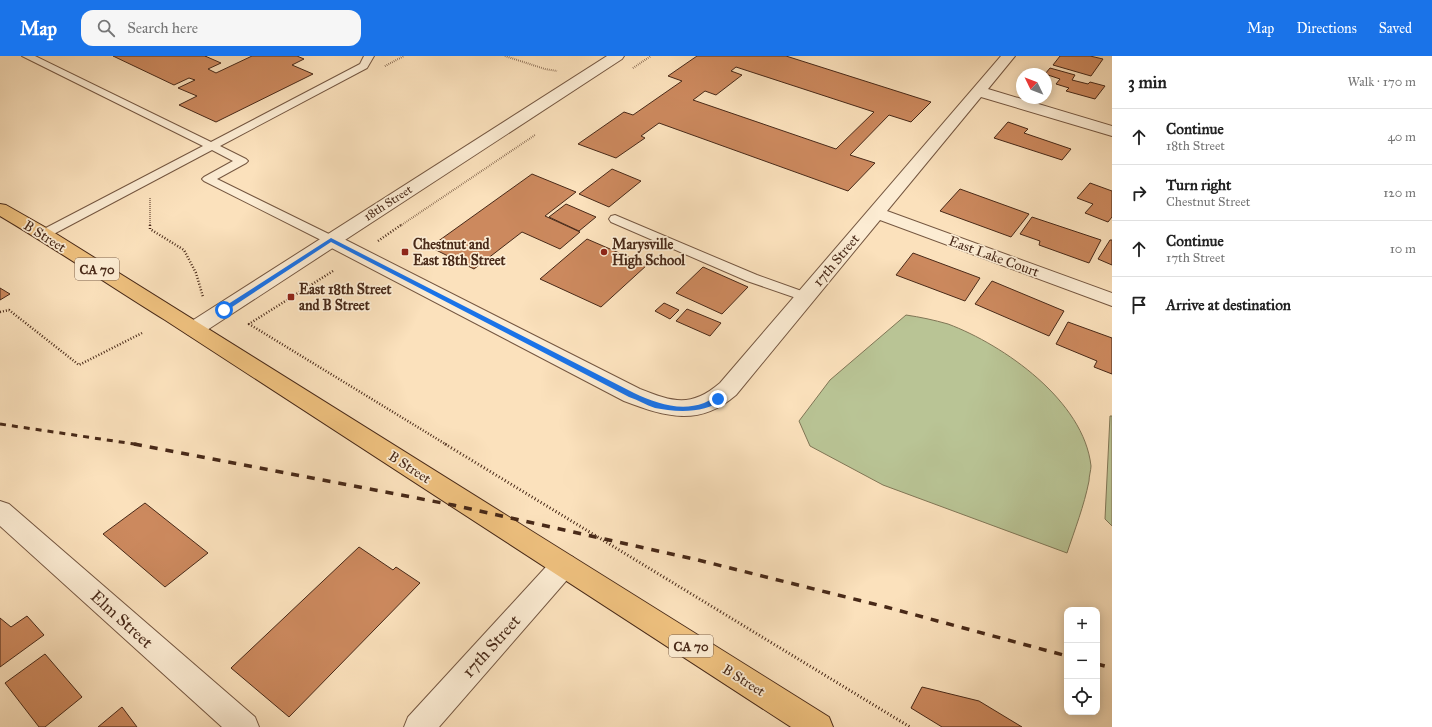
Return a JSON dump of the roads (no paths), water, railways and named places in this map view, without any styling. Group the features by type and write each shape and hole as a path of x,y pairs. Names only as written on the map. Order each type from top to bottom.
{"highway":[{"name":"B Street","path":"0,209 44,234 818,727"}],"street":[{"name":"18th Street","path":"194,329 617,56"},
{"name":"17th Street","path":"331,240 632,395 656,405 681,409 704,406 718,399 1008,56"},
{"path":"978,91 1112,131"},
{"name":"East Lake Court","path":"876,213 1112,300"},
{"name":"Elm Street","path":"0,511 244,727"},
{"name":"17th Street","path":"419,727 564,565"}],"lane":[{"path":"27,56 210,147 242,161 208,179 331,240"},
{"path":"44,234 364,66 369,56"},
{"path":"615,218 752,278 805,297"}],"railway":[{"path":"0,424 141,445"},
{"path":"134,444 453,505 698,560 886,607 1064,655"},
{"path":"1100,665 1112,668"}],"place":[{"name":"Chestnut and East 18th Street","path":"405,252"},
{"name":"Marysville High School","path":"604,252"},
{"name":"East 18th Street and B Street","path":"291,297"}]}
